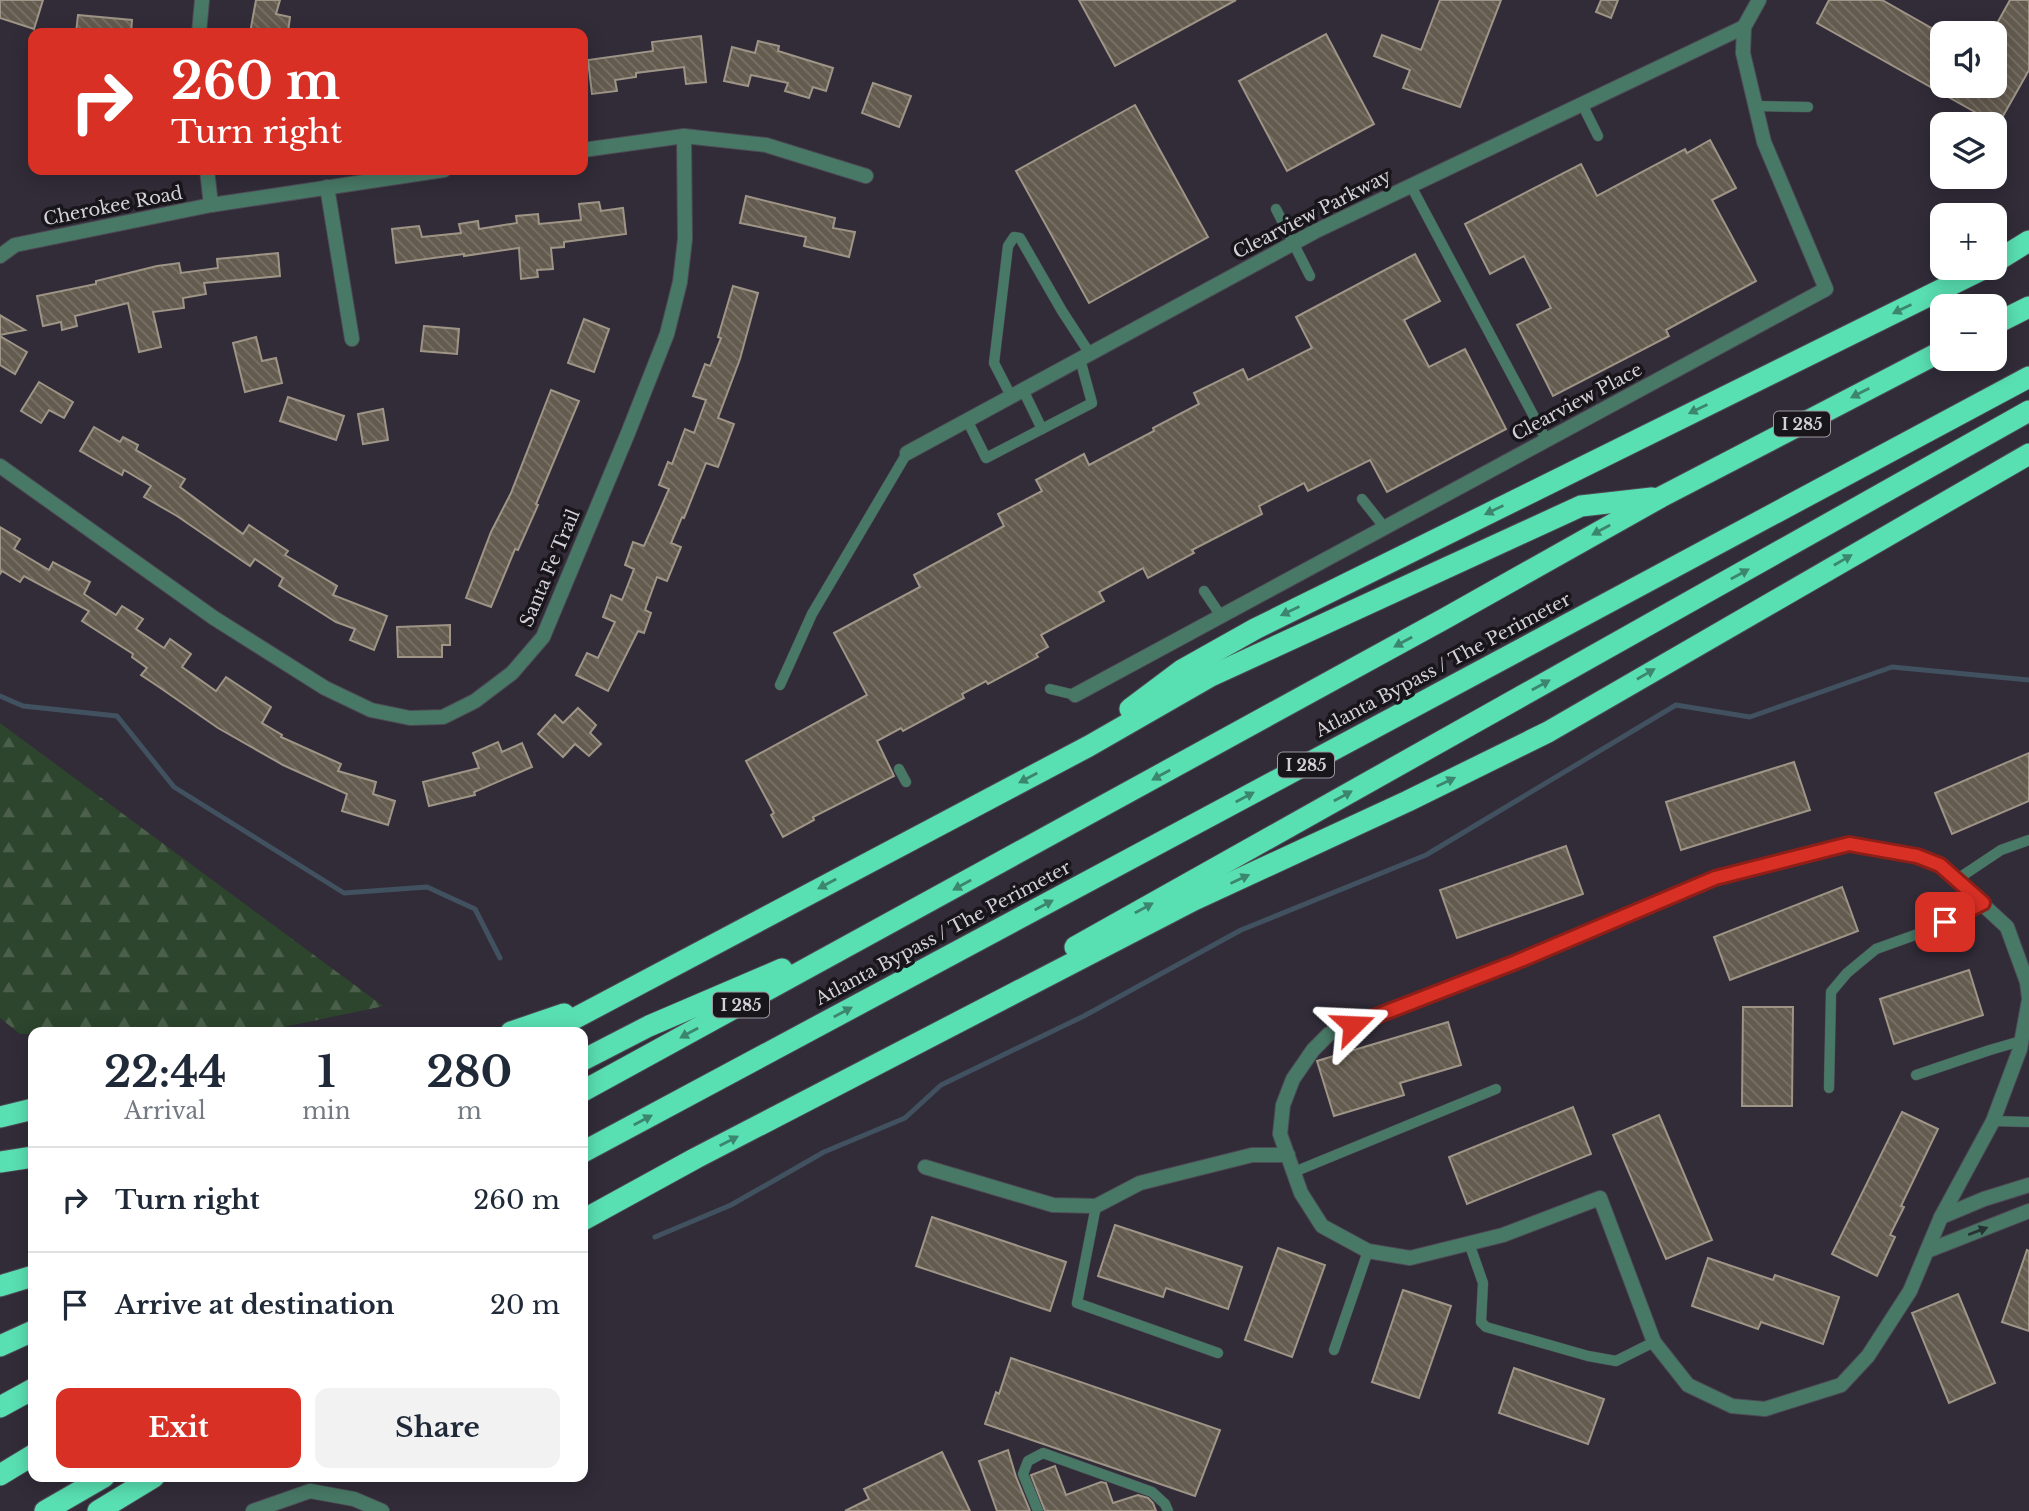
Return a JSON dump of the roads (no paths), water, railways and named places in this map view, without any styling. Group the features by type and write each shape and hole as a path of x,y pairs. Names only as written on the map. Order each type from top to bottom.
{"highway":[{"path":"2007,255 2029,241"},
{"path":"1089,746 1118,718 1182,670 1255,629 1961,280"},
{"path":"2007,318 2029,307"},
{"name":"Atlanta Bypass / The Perimeter","path":"588,1088 900,919 1661,497 1930,357"},
{"name":"Atlanta Bypass / The Perimeter","path":"588,1149 2029,377"},
{"path":"896,1055 1063,953 2029,411"},
{"path":"588,1217 695,1157 1194,901 1548,732 2029,454"},
{"path":"559,1027 1089,746 1211,676 1581,506 1661,497"},
{"path":"588,1057 649,1026 900,919"},
{"path":"526,1027 640,984"},
{"path":"0,1117 28,1111"},
{"path":"0,1162 28,1158"},
{"path":"0,1286 28,1278"},
{"path":"0,1346 28,1333"},
{"path":"0,1407 28,1392"},
{"path":"0,1458 28,1444"},
{"path":"0,1475 28,1458"},
{"path":"44,1511 95,1482"},
{"path":"98,1511 146,1482"}],"street":[{"path":"199,28 202,0"},
{"path":"1744,27 1759,0"},
{"name":"Clearview Parkway","path":"906,453 1294,243 1744,27"},
{"name":"Clearview Place","path":"1075,695 1826,289 1764,142 1743,52 1744,27"},
{"path":"588,149 684,136 766,145 866,176"},
{"name":"Santa Fe Trail","path":"0,467 214,618 325,688 371,710 410,718 443,717 475,701 512,673 543,637 628,433 667,334 680,282 685,239 684,136"},
{"path":"207,175 211,205"},
{"name":"Cherokee Road","path":"0,256 15,245 211,205 410,175"},
{"path":"327,187 352,339"},
{"path":"1849,844 1917,856 1940,865 1983,903 2007,927 2028,982 2029,999 2021,1041 1993,1121 1941,1217 1909,1292 1868,1356 1841,1385 1765,1409 1732,1406 1688,1385 1654,1342 1600,1198 1503,1235 1410,1258 1368,1251 1321,1227 1301,1193 1280,1134 1283,1104 1293,1079 1313,1050 1329,1034 1516,962 1715,878 1849,844"},
{"path":"925,1167 1053,1205 1096,1206 1140,1183 1252,1155 1288,1155"},
{"path":"1941,1217 1984,1199 2029,1185"},
{"path":"1927,1251 2029,1211"},
{"path":"253,1511 310,1490 354,1499 382,1511"}],"lane":[{"path":"1582,104 1598,136"},
{"path":"1755,106 1808,107"},
{"path":"1411,186 1547,441"},
{"path":"1276,209 1310,276"},
{"path":"967,420 986,458 1042,429 1092,403 1085,356 1020,238 1014,237 1008,246 994,363 1042,429"},
{"path":"780,685 812,614 906,453"},
{"path":"1362,499 1385,528"},
{"path":"1204,591 1221,616"},
{"path":"1050,689 1075,695"},
{"path":"899,769 906,782"},
{"path":"1956,880 2001,850 2029,840"},
{"path":"1829,1088 1831,992 1839,982 1876,949 1926,931 1983,903"},
{"path":"1916,1075 2021,1041"},
{"path":"1294,1172 1496,1089"},
{"path":"1993,1121 2029,1122"},
{"path":"1096,1206 1077,1303 1218,1353"},
{"path":"1469,1243 1483,1283 1481,1322 1486,1327 1588,1356 1616,1361 1654,1342"},
{"path":"1334,1350 1368,1251"},
{"path":"1038,1511 1023,1474 1028,1461 1043,1453 1152,1492 1165,1504 1168,1511"}],"waterway":[{"path":"655,1237 731,1205 824,1152 905,1118 941,1085 1084,1016 1241,930 1426,855 1676,705 1750,717 1892,667 2029,680"},
{"path":"0,696 23,706 117,716 174,787 344,893 427,887 475,909 500,958"}]}
